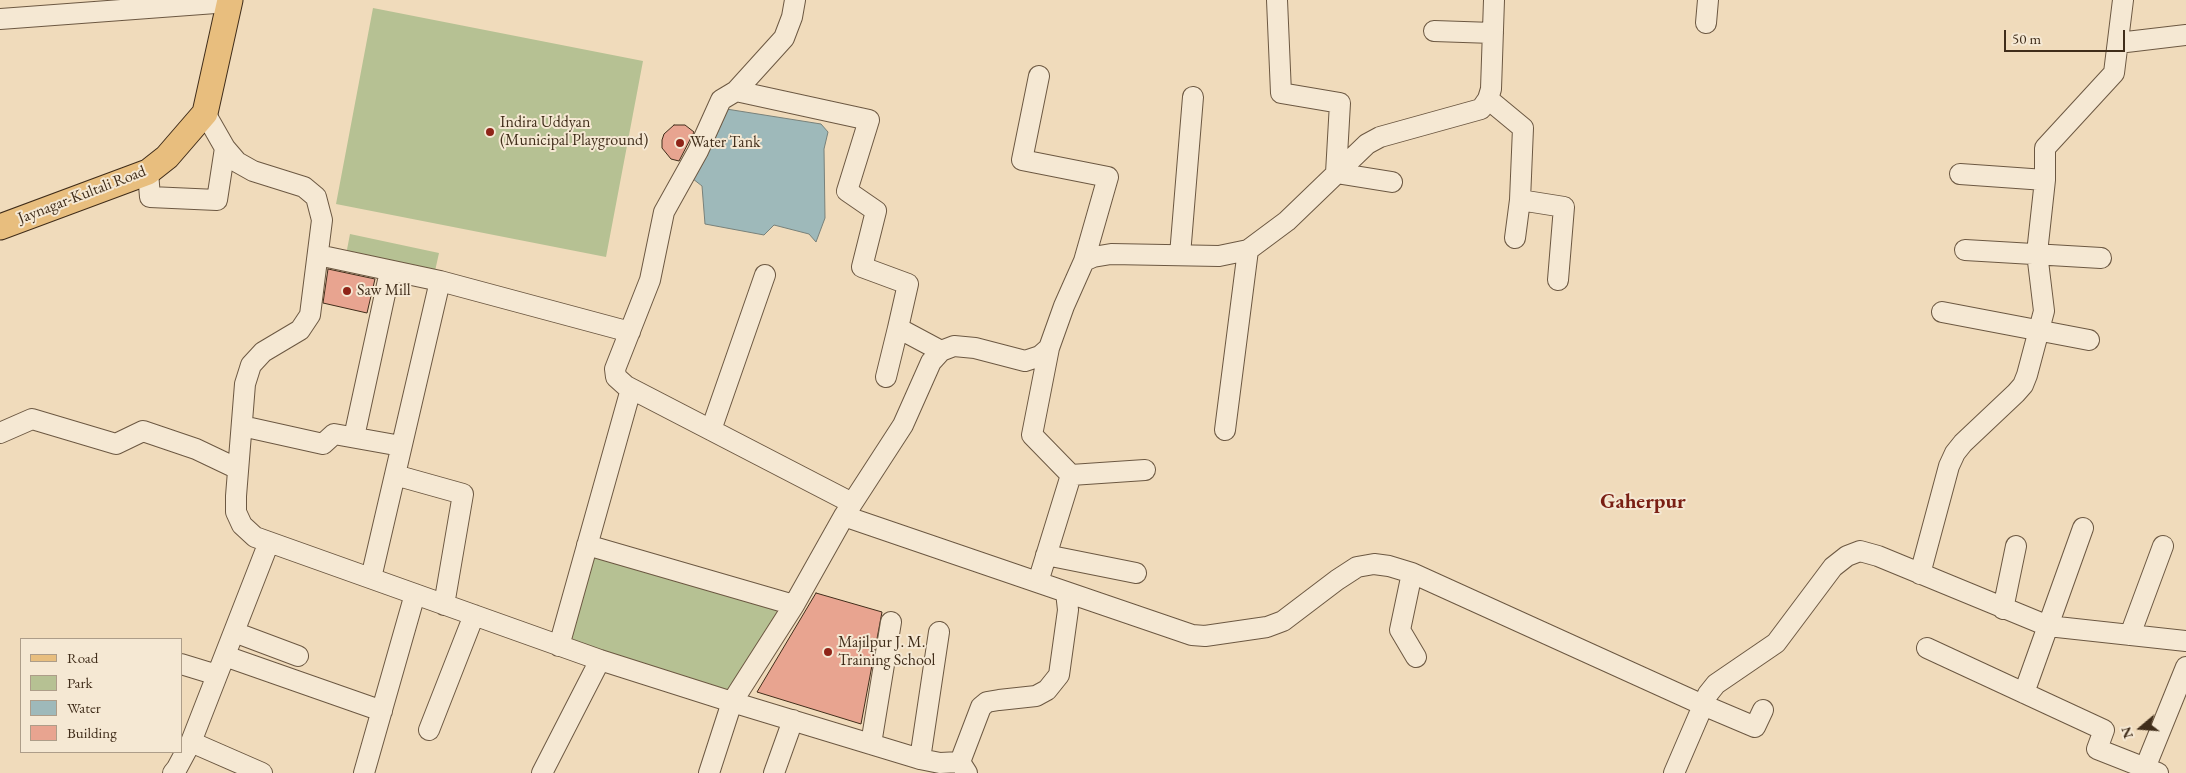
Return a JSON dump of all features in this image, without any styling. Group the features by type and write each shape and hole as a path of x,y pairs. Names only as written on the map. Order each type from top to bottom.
{"main road":[{"name":"Jaynagar-Kultali Road","path":"0,227 148,172 167,157 205,113 229,1"}],"street":[{"path":"794,0 792,17 784,38 736,91 721,100 698,151 664,212 650,280 615,369 616,377 620,382 711,430 848,509 1038,582 1192,635 1205,636 1267,627 1283,621 1357,567 1374,564 1390,566 1412,572 1755,727 1763,710"},
{"path":"1277,0 1281,93 1340,103 1336,173"},
{"path":"1084,261 1093,257 1111,254 1219,256 1248,250 1286,221 1367,144 1380,137 1481,109 1488,99 1491,89 1494,0"},
{"path":"1706,23 1708,0"},
{"path":"1920,574 1949,466 1963,443 2023,385 2044,311 2036,253 2044,180 2045,148 2114,73 2123,0"},
{"path":"0,19 98,6 229,1"},
{"path":"1434,31 1493,33"},
{"path":"2118,43 2186,35"},
{"path":"1039,76 1022,160 1108,177 1084,261 1064,306 1049,348 1032,435 1071,475 1145,470"},
{"path":"736,91 869,120 847,192 876,211 862,267 908,284 886,377"},
{"path":"1180,255 1194,97"},
{"path":"1488,99 1523,128 1520,200 1515,238"},
{"path":"205,113 225,148 237,162 253,171 304,187 316,197 322,220 310,315 300,330 264,352 251,365 246,384 236,512 242,525 254,537 558,646 871,744 912,763 940,763 963,767 981,707 987,702 1036,696 1047,690 1059,676 1068,610 1066,592"},
{"path":"148,172 150,198 217,200 225,148"},
{"path":"1336,173 1392,182"},
{"path":"1960,174 2044,180"},
{"path":"1520,200 1564,208 1558,280"},
{"path":"1225,430 1248,250"},
{"path":"1965,250 2101,258"},
{"path":"318,255 440,281 630,332"},
{"path":"354,437 390,271"},
{"path":"711,430 765,275"},
{"path":"370,578 440,281"},
{"path":"1942,312 2089,340"},
{"path":"898,328 941,351"},
{"path":"709,773 732,702 794,605 848,509 903,425 931,362 941,351 954,346 975,348 1025,361 1040,356 1049,348"},
{"path":"558,646 631,388"},
{"path":"0,433 32,419 116,444 143,431 196,449 238,469"},
{"path":"242,426 323,444 334,434 402,446"},
{"path":"1038,582 1071,475"},
{"path":"394,476 463,494 444,605"},
{"path":"2024,693 2083,528"},
{"path":"173,773 178,768 191,742 269,542"},
{"path":"587,545 794,605"},
{"path":"2003,609 2016,546"},
{"path":"2130,635 2163,546"},
{"path":"1674,773 1708,694 1716,684 1776,642 1834,567 1847,556 1860,551 1878,556 2048,626 2186,641"},
{"path":"1046,555 1136,573"},
{"path":"1412,572 1400,630 1416,657"},
{"path":"364,773 415,594"},
{"path":"429,730 474,616"},
{"path":"871,744 891,622"},
{"path":"234,632 298,656"},
{"path":"912,763 939,632"},
{"path":"1927,648 2104,730 2098,749 2149,771 2186,667"},
{"path":"225,656 382,712"},
{"path":"542,773 600,660"},
{"path":"182,664 217,675"},
{"path":"774,773 793,720"},
{"path":"191,742 262,773"}],"green space":[{"name":"Indira Uddyan (Municipal Playground)","path":"373,8 643,61 606,257 336,204"},
{"path":"350,234 439,253 433,280 345,260"},
{"path":"587,545 794,605 732,702 559,645"}],"water":[{"path":"720,108 821,124 828,132 824,149 825,218 816,242 809,234 774,225 764,235 705,224 702,186 688,175"}],"building":[{"name":"Water Tank","path":"674,125 685,125 694,132 679,161 671,159 662,148 664,134"},
{"name":"Saw Mill","path":"328,269 375,279 367,313 323,303"},
{"name":"Majilpur J. M. Training School","path":"816,593 882,612 861,724 757,692"}],"place":[{"name":"Indira Uddyan (Municipal Playground)","path":"490,132"},
{"name":"Water Tank","path":"680,143"},
{"name":"Saw Mill","path":"347,291"},
{"name":"Majilpur J. M. Training School","path":"828,652"}],"district":[{"name":"Gaherpur","path":"1643,502"}]}
